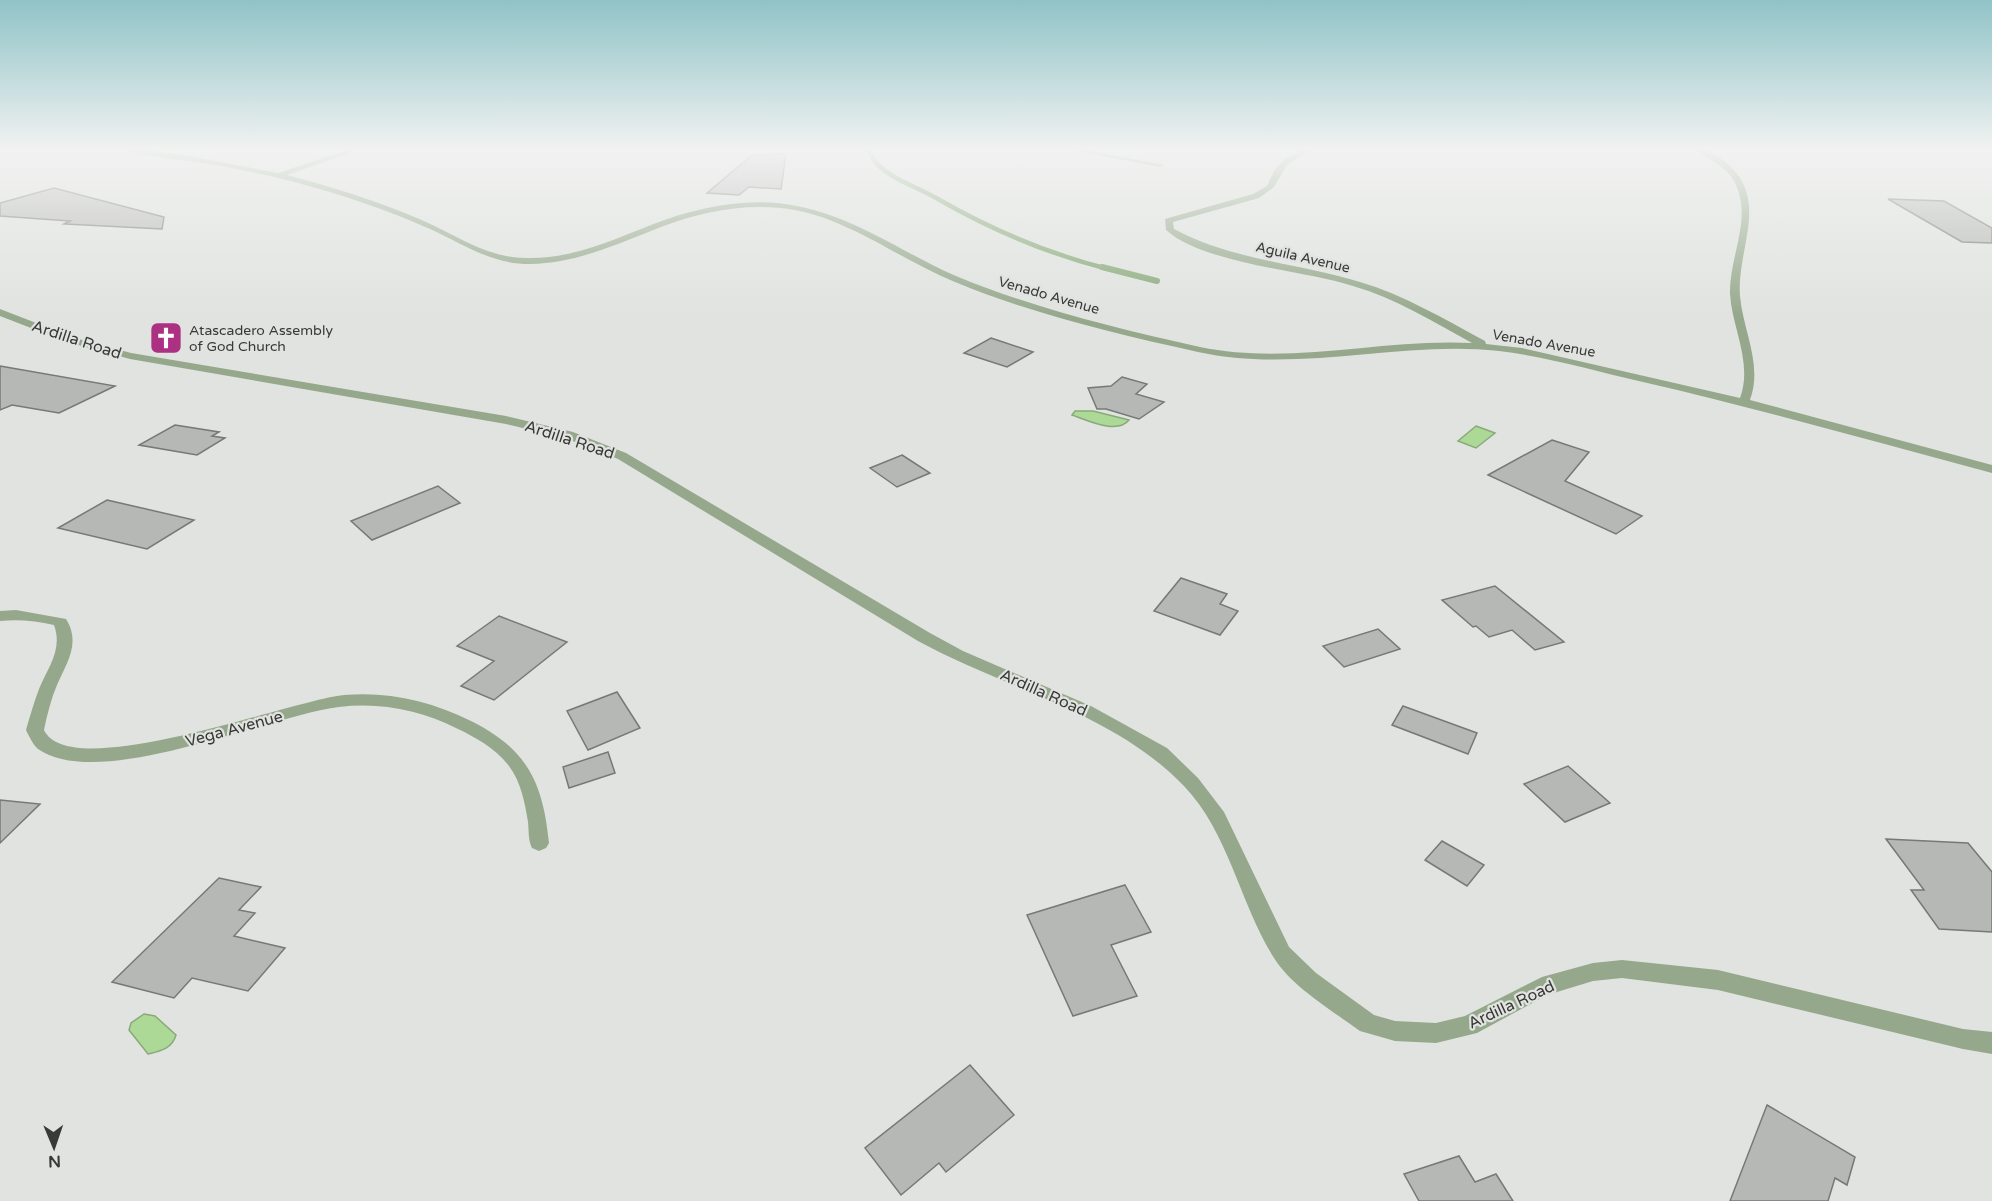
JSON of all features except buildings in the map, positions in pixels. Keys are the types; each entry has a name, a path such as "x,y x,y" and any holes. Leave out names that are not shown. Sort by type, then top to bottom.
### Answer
{"street":[{"name":"Venado Avenue","path":"378,205 440,231 485,254 509,260 541,260 571,256 615,244 660,224 698,212 739,205"},
{"name":"Venado Avenue","path":"774,205 799,209 853,227 920,262 997,294 1155,339 1223,355 1294,358 1428,345 1486,346 1555,357 1744,402 1992,469"},
{"name":"Aguila Avenue","path":"1228,205 1168,221 1170,230 1189,242 1218,251 1355,283 1385,293 1486,346"},
{"path":"1744,402 1749,374 1735,294 1745,205"},
{"name":"Ardilla Road","path":"0,312 71,340 130,356 506,420 569,435 622,456 924,637 957,655 1085,710 1161,753 1192,783 1217,817 1282,953 1308,980 1368,1024 1395,1031 1437,1033 1469,1026 1542,987 1593,972 1622,969 1718,980 1963,1039 1992,1043"},
{"name":"Vega Avenue","path":"0,616 16,614 39,616 61,622 66,635 62,660 41,703 34,730 44,744 64,752 104,755 152,749 206,737 323,704 370,700 406,703 471,727 489,737 512,756 528,781 538,810 539,843"}],"shaded area":[{"path":"1075,411 1093,411 1129,420 1117,426 1102,425 1072,415"},
{"path":"1476,426 1495,433 1476,448 1458,441"},
{"path":"144,1014 155,1016 176,1035 169,1046 148,1054 129,1030 131,1023"}],"waterway":[{"path":"949,205 1020,240 1108,269"},
{"path":"1102,267 1157,281"}],"place":[{"name":"Atascadero Assembly of God Church","path":"166,338"}]}
